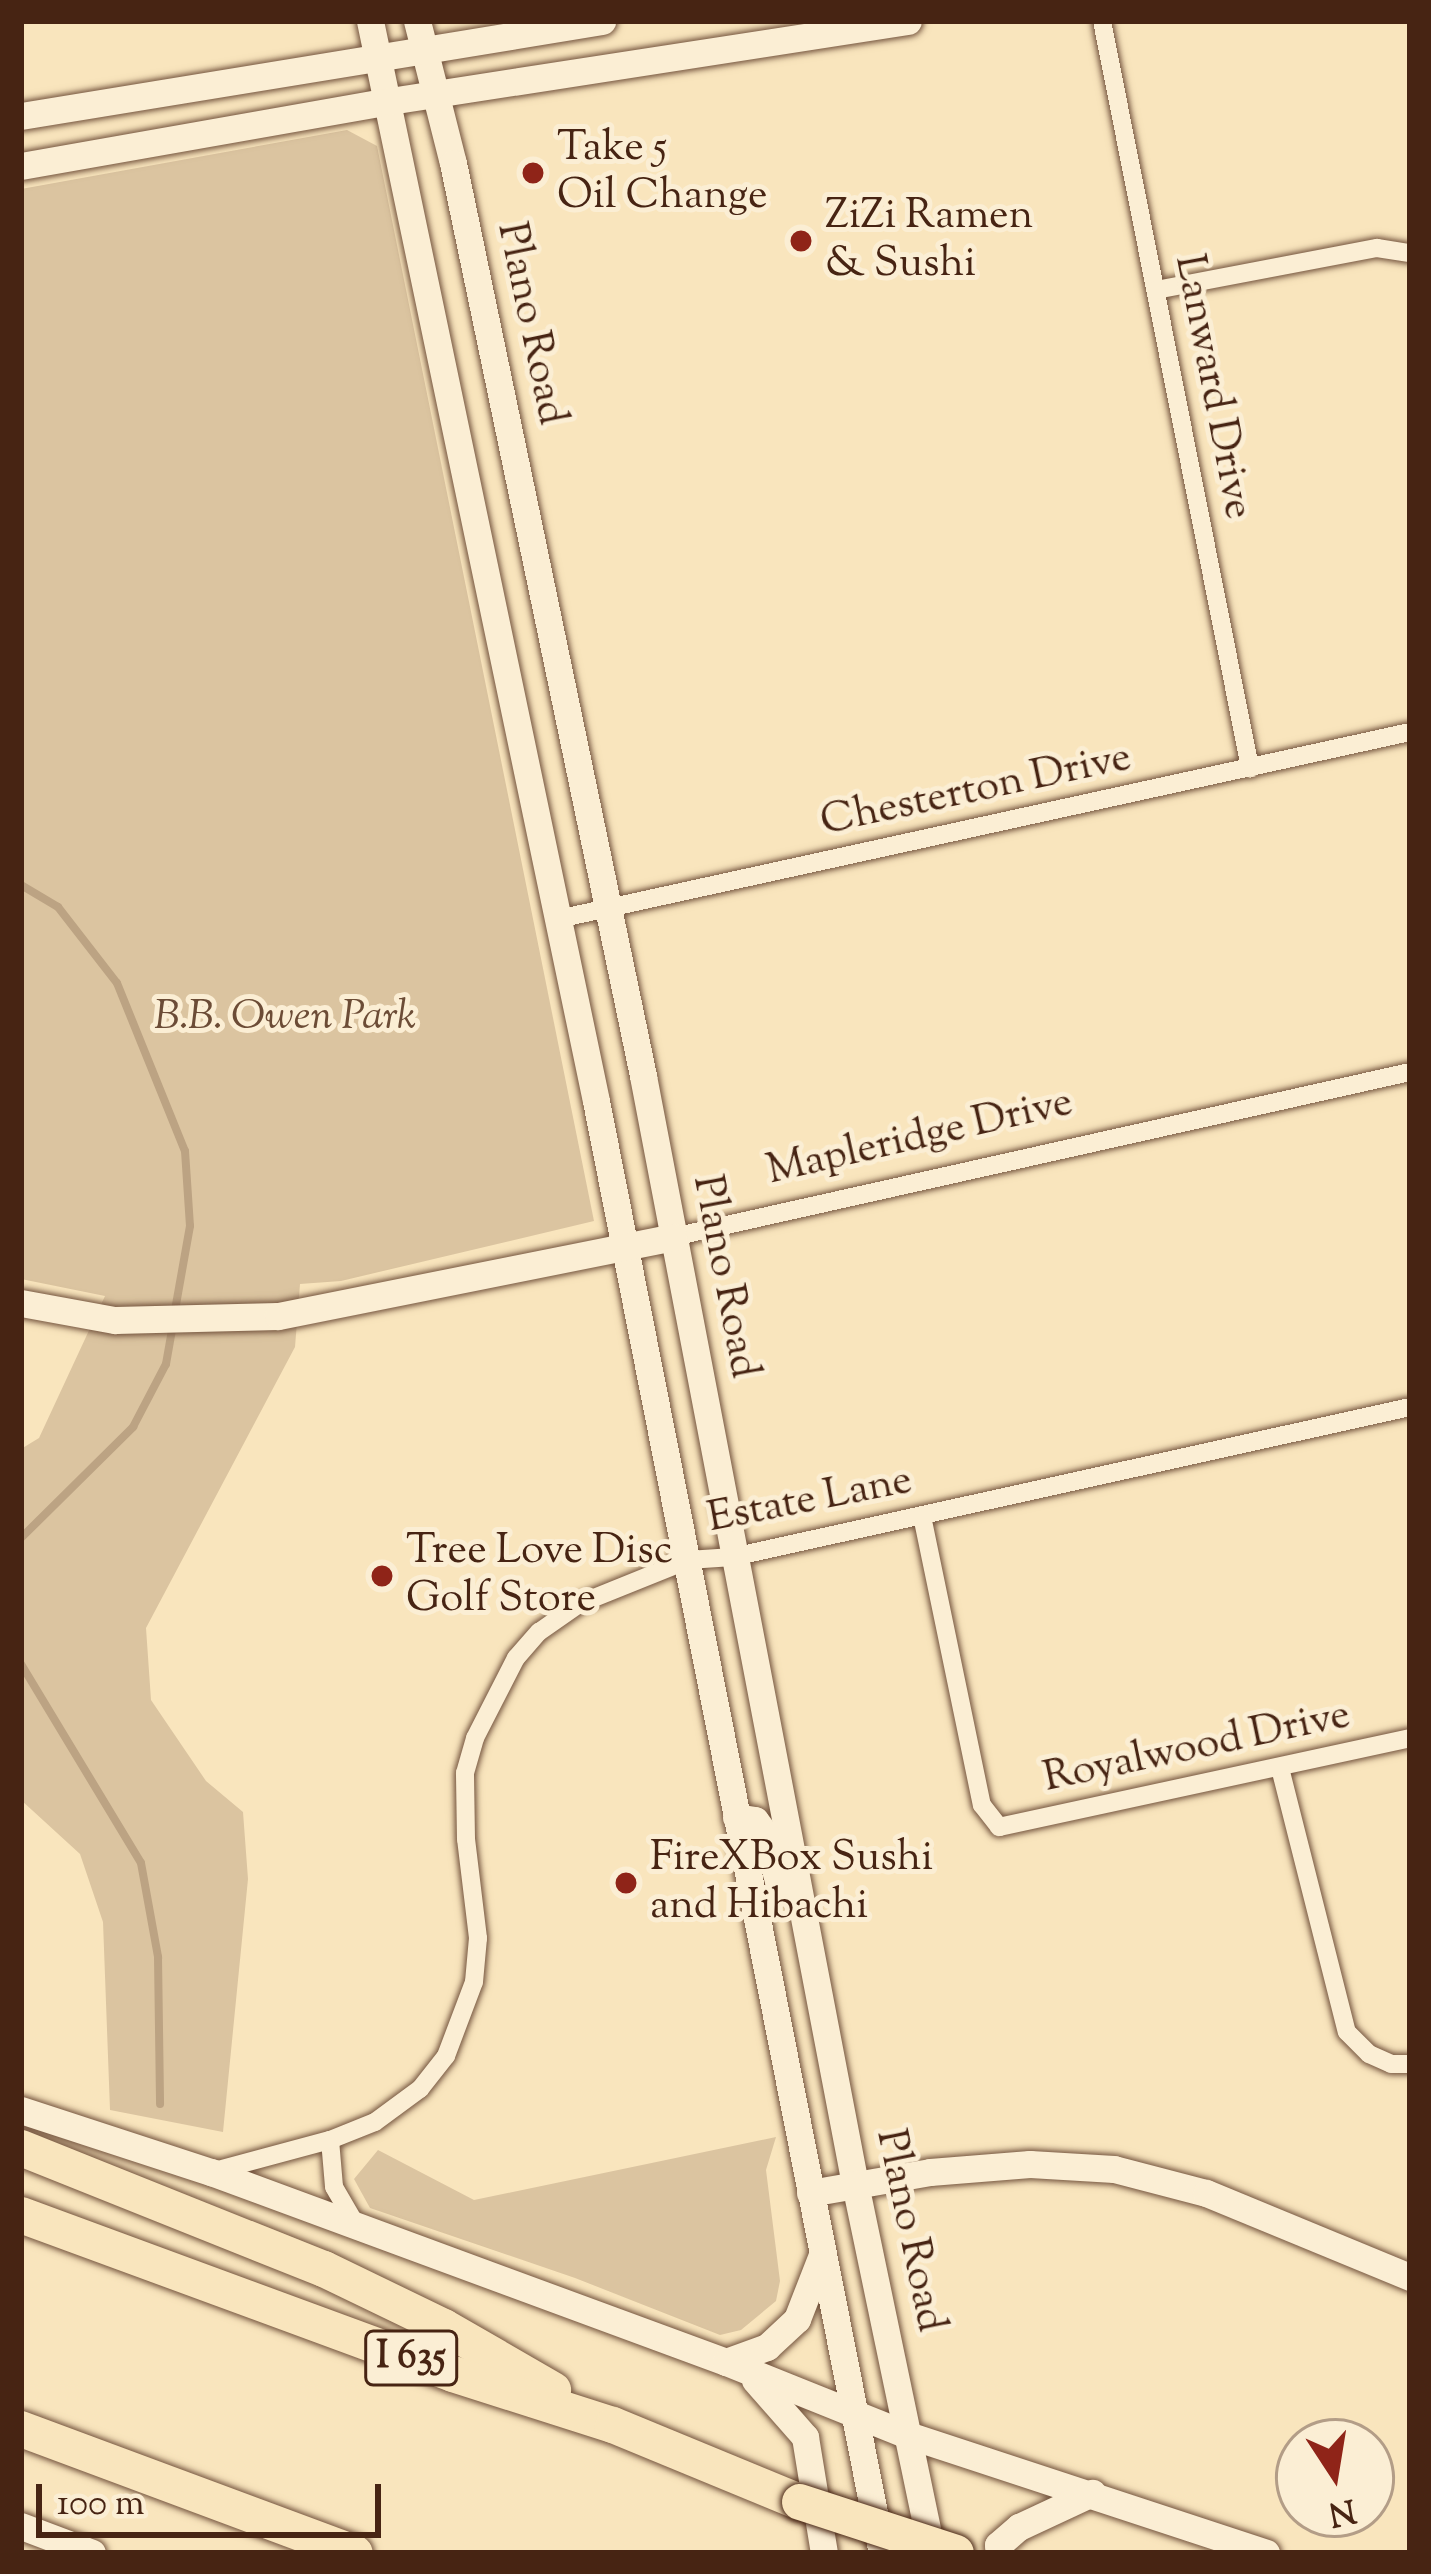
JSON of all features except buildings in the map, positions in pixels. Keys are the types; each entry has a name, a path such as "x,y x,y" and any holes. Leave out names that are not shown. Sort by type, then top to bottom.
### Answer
{"highway":[{"path":"21,2148 324,2269 444,2327 613,2425"},
{"name":"I 635","path":"21,2215 453,2374 613,2425 800,2502 956,2553"},
{"path":"21,2429 355,2553"}],"main road":[{"path":"370,21 471,488 625,1246 882,2553"},
{"name":"Plano Road","path":"417,21 519,477 607,909 855,2184 932,2553"},
{"path":"21,116 602,21"},
{"path":"21,166 437,94 740,33 908,21"},
{"path":"471,488 519,477"},
{"name":"Mapleridge Drive","path":"21,1303 115,1320 239,1320 317,1309 673,1237"},
{"path":"736,1816 755,1820 766,1834 778,1881 798,1892"},
{"path":"21,2110 211,2172 735,2365 908,2435 1266,2553"},
{"path":"810,2193 1030,2164 1114,2169 1206,2193 1410,2277"},
{"path":"735,2365 767,2347 797,2319 822,2255"},
{"path":"735,2365 805,2437 824,2553"},
{"path":"999,2553 998,2545 1018,2527 1092,2493"},
{"path":"21,2527 92,2553"}],"street":[{"name":"Lanward Drive","path":"1102,21 1250,768"},
{"path":"1156,290 1377,248 1410,253"},
{"name":"Chesterton Drive","path":"558,920 1410,732"},
{"name":"Mapleridge Drive","path":"673,1237 1410,1072"},
{"name":"Estate Lane","path":"211,2172 331,2140 375,2122 420,2090 446,2056 474,1982 478,1938 466,1839 465,1773 493,1696 538,1632 579,1604 688,1560 733,1557 1410,1407"},
{"name":"Royalwood Drive","path":"922,1516 982,1805 999,1827 1410,1738"},
{"path":"1280,1768 1346,2032 1369,2054 1391,2064 1410,2064"},
{"path":"331,2140 334,2187 357,2228"}],"green space":[{"name":"B.B. Owen Park","path":"347,130 377,146 594,1221 341,1281 300,1284 295,1347 146,1628 151,1700 206,1781 243,1812 248,1879 223,2132 110,2110 103,1922 80,1854 21,1800 21,1449 39,1438 105,1296 21,1279 21,189"},
{"path":"776,2137 766,2170 780,2281 776,2301 741,2330 720,2335 575,2278 370,2208 354,2179 378,2150 474,2200"}],"waterway":[{"path":"21,885 58,907 117,983 185,1151 190,1226 175,1310"},
{"path":"21,1538 133,1427 166,1364 173,1325"},
{"path":"21,1664 141,1863 158,1957 160,2104"}],"place":[{"name":"Take 5 Oil Change","path":"533,173"},
{"name":"ZiZi Ramen & Sushi","path":"801,241"},
{"name":"Tree Love Disc Golf Store","path":"382,1576"},
{"name":"FireXBox Sushi and Hibachi","path":"626,1883"}]}
